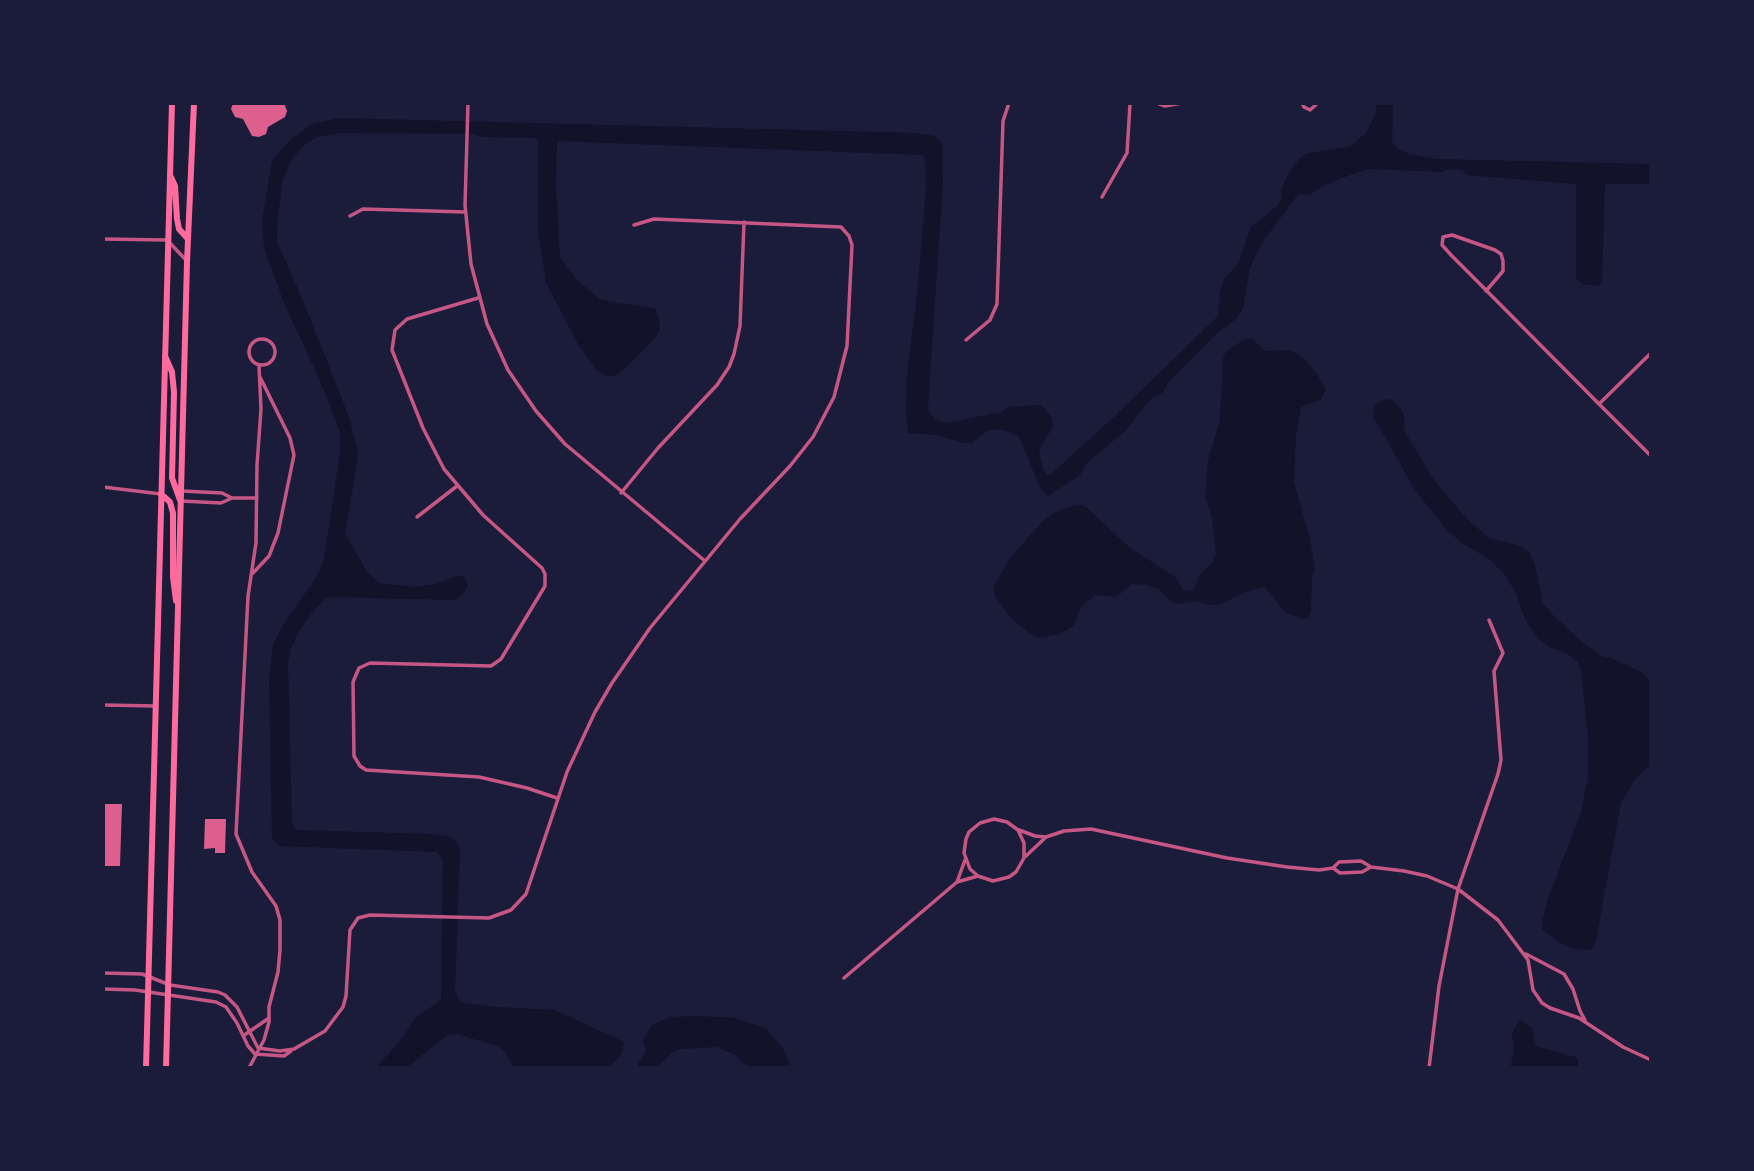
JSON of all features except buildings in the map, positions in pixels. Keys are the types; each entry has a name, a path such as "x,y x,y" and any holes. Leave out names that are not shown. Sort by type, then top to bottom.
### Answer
{"main road":[{"path":"146,1068 172,103"},
{"path":"166,1068 187,262 194,103"},
{"path":"170,175 175,186 179,229 188,239"},
{"path":"164,355 172,372 174,392 172,478 181,501"},
{"path":"161,494 170,502 173,513 173,577 178,617"}],"street":[{"path":"966,340 990,320 997,304 1003,121 1009,103"},
{"path":"1102,197 1127,153 1128,104 1138,103"},
{"path":"1157,103 1165,106 1182,103"},
{"path":"1302,103 1306,109 1311,110 1318,103"},
{"path":"468,105 465,212 471,264 478,298 497,347 536,411 565,444 705,561"},
{"path":"350,216 363,209 465,212"},
{"path":"255,1054 284,1056 326,1031 343,1007 346,996 350,930 354,922 370,915 460,919 495,917 512,910 520,902 531,883 557,798 580,742 612,683 650,628 740,519 813,437 834,397 847,346 852,245 849,236 841,227 654,219 634,225"},
{"path":"621,492 717,385 729,367 740,327 744,222"},
{"path":"1486,291 1503,271 1501,254 1452,235 1443,237 1442,245 1486,291 1651,456"},
{"path":"103,239 167,240 187,262"},
{"path":"478,298 407,319 396,330 391,344 429,442 457,486 490,522 542,568 545,586 496,663 485,666 370,663 359,667 353,682 354,756 356,762 366,770 479,777 557,798"},
{"path":"265,339 273,345 275,356 269,364 259,366 250,360 249,349 255,341 265,339"},
{"path":"1599,404 1651,353"},
{"path":"249,1068 264,1040 269,1018 269,1007 278,972 281,920 276,906 252,872 236,834 248,597 256,543 261,410 259,366"},
{"path":"251,575 269,556 278,533 294,456 290,438 260,376"},
{"path":"417,517 457,486"},
{"path":"103,487 161,494"},
{"path":"182,491 222,492 232,498"},
{"path":"181,501 221,503 232,498 257,498"},
{"path":"1429,1068 1439,986 1458,890 1501,760 1494,671 1503,653 1489,620"},
{"path":"103,705 156,706"},
{"path":"957,882 965,860 966,839 980,822 1000,820 1035,836 1046,837 1064,831 1091,829 1227,858 1287,867 1319,870 1333,868 1339,862 1361,862 1371,867 1404,870 1427,876 1458,890 1498,920 1528,960 1533,990 1542,1003 1586,1021 1623,1047 1651,1060"},
{"path":"1018,830 1024,843 1024,858"},
{"path":"965,860 978,876 985,880 1002,880 1016,872 1024,858 1046,837"},
{"path":"1333,868 1340,873 1362,872 1371,867"},
{"path":"844,978 957,882 978,876"},
{"path":"1519,948 1536,962 1556,968 1564,975 1586,1021"},
{"path":"103,973 142,975 170,985 206,989 225,995 237,1007 258,1048"},
{"path":"103,989 135,990 216,1002 226,1007 255,1054"},
{"path":"243,1036 269,1018"},
{"path":"258,1048 280,1051 294,1049"}],"shaded area":[{"path":"1377,103 1393,103 1392,142 1398,149 1409,154 1436,159 1651,164 1651,184 1605,184 1602,280 1599,286 1582,284 1576,279 1576,184 1466,175 1462,170 1449,169 1443,172 1370,169 1355,173 1325,185 1309,195 1300,194 1296,197 1261,244 1250,268 1243,309 1235,320 1218,332 1169,382 1162,393 1142,409 1126,430 1086,464 1080,475 1048,496 1040,487 1019,437 1004,430 988,430 972,443 937,435 908,433 907,375 926,186 923,155 557,141 556,185 560,257 578,281 601,300 656,309 659,319 660,331 652,341 623,370 614,376 607,376 597,370 579,346 546,282 538,231 538,142 534,138 484,137 472,134 338,133 317,137 303,146 290,162 282,183 277,242 302,298 355,439 358,452 345,534 366,570 379,583 415,587 435,584 461,575 468,586 455,600 331,597 314,610 299,631 288,663 292,824 297,830 430,834 455,840 460,849 455,989 458,999 464,1003 496,1007 555,1010 624,1042 621,1055 608,1068 514,1068 503,1050 497,1046 457,1034 446,1036 406,1068 376,1068 403,1037 415,1018 441,1000 443,859 437,852 280,846 272,839 269,678 273,645 281,628 318,575 324,559 340,454 340,431 285,305 264,248 262,220 272,161 289,141 312,124 339,118 917,133 934,136 942,142 943,180 928,409 934,419 946,423 1002,412 1008,407 1041,405 1051,416 1053,426 1039,451 1043,469 1046,475 1050,475 1218,316 1224,279 1238,264 1251,227 1277,206 1289,172 1300,158 1308,153 1350,147 1366,133 1375,115"},
{"path":"1247,338 1253,339 1265,351 1290,350 1303,358 1315,371 1326,390 1320,400 1301,408 1296,435 1294,482 1310,539 1315,569 1312,577 1311,612 1308,618 1301,619 1285,612 1265,587 1248,591 1220,604 1210,605 1194,601 1178,604 1171,602 1159,589 1132,584 1116,597 1095,595 1082,605 1074,625 1060,634 1038,638 1028,632 1009,616 998,601 994,585 1012,556 1042,522 1057,511 1073,506 1086,507 1129,547 1175,577 1183,590 1191,591 1195,588 1198,577 1212,563 1216,554 1212,517 1205,498 1208,461 1220,420 1223,359 1226,351"},
{"path":"1387,399 1394,401 1404,414 1405,432 1437,484 1470,522 1489,538 1520,546 1530,553 1543,603 1553,615 1601,656 1639,671 1651,681 1651,765 1636,778 1621,802 1596,941 1591,950 1573,949 1542,929 1548,899 1581,812 1588,776 1588,738 1581,670 1568,654 1549,647 1538,638 1525,619 1506,576 1489,559 1449,532 1415,490 1374,418 1376,404"},
{"path":"671,1017 735,1018 765,1028 782,1047 792,1068 749,1068 734,1054 716,1047 681,1049 673,1052 656,1068 638,1068 638,1063 646,1052 643,1039 653,1024"},
{"path":"1522,1020 1532,1028 1536,1046 1575,1057 1578,1059 1578,1068 1510,1068 1514,1052 1512,1034"}]}
